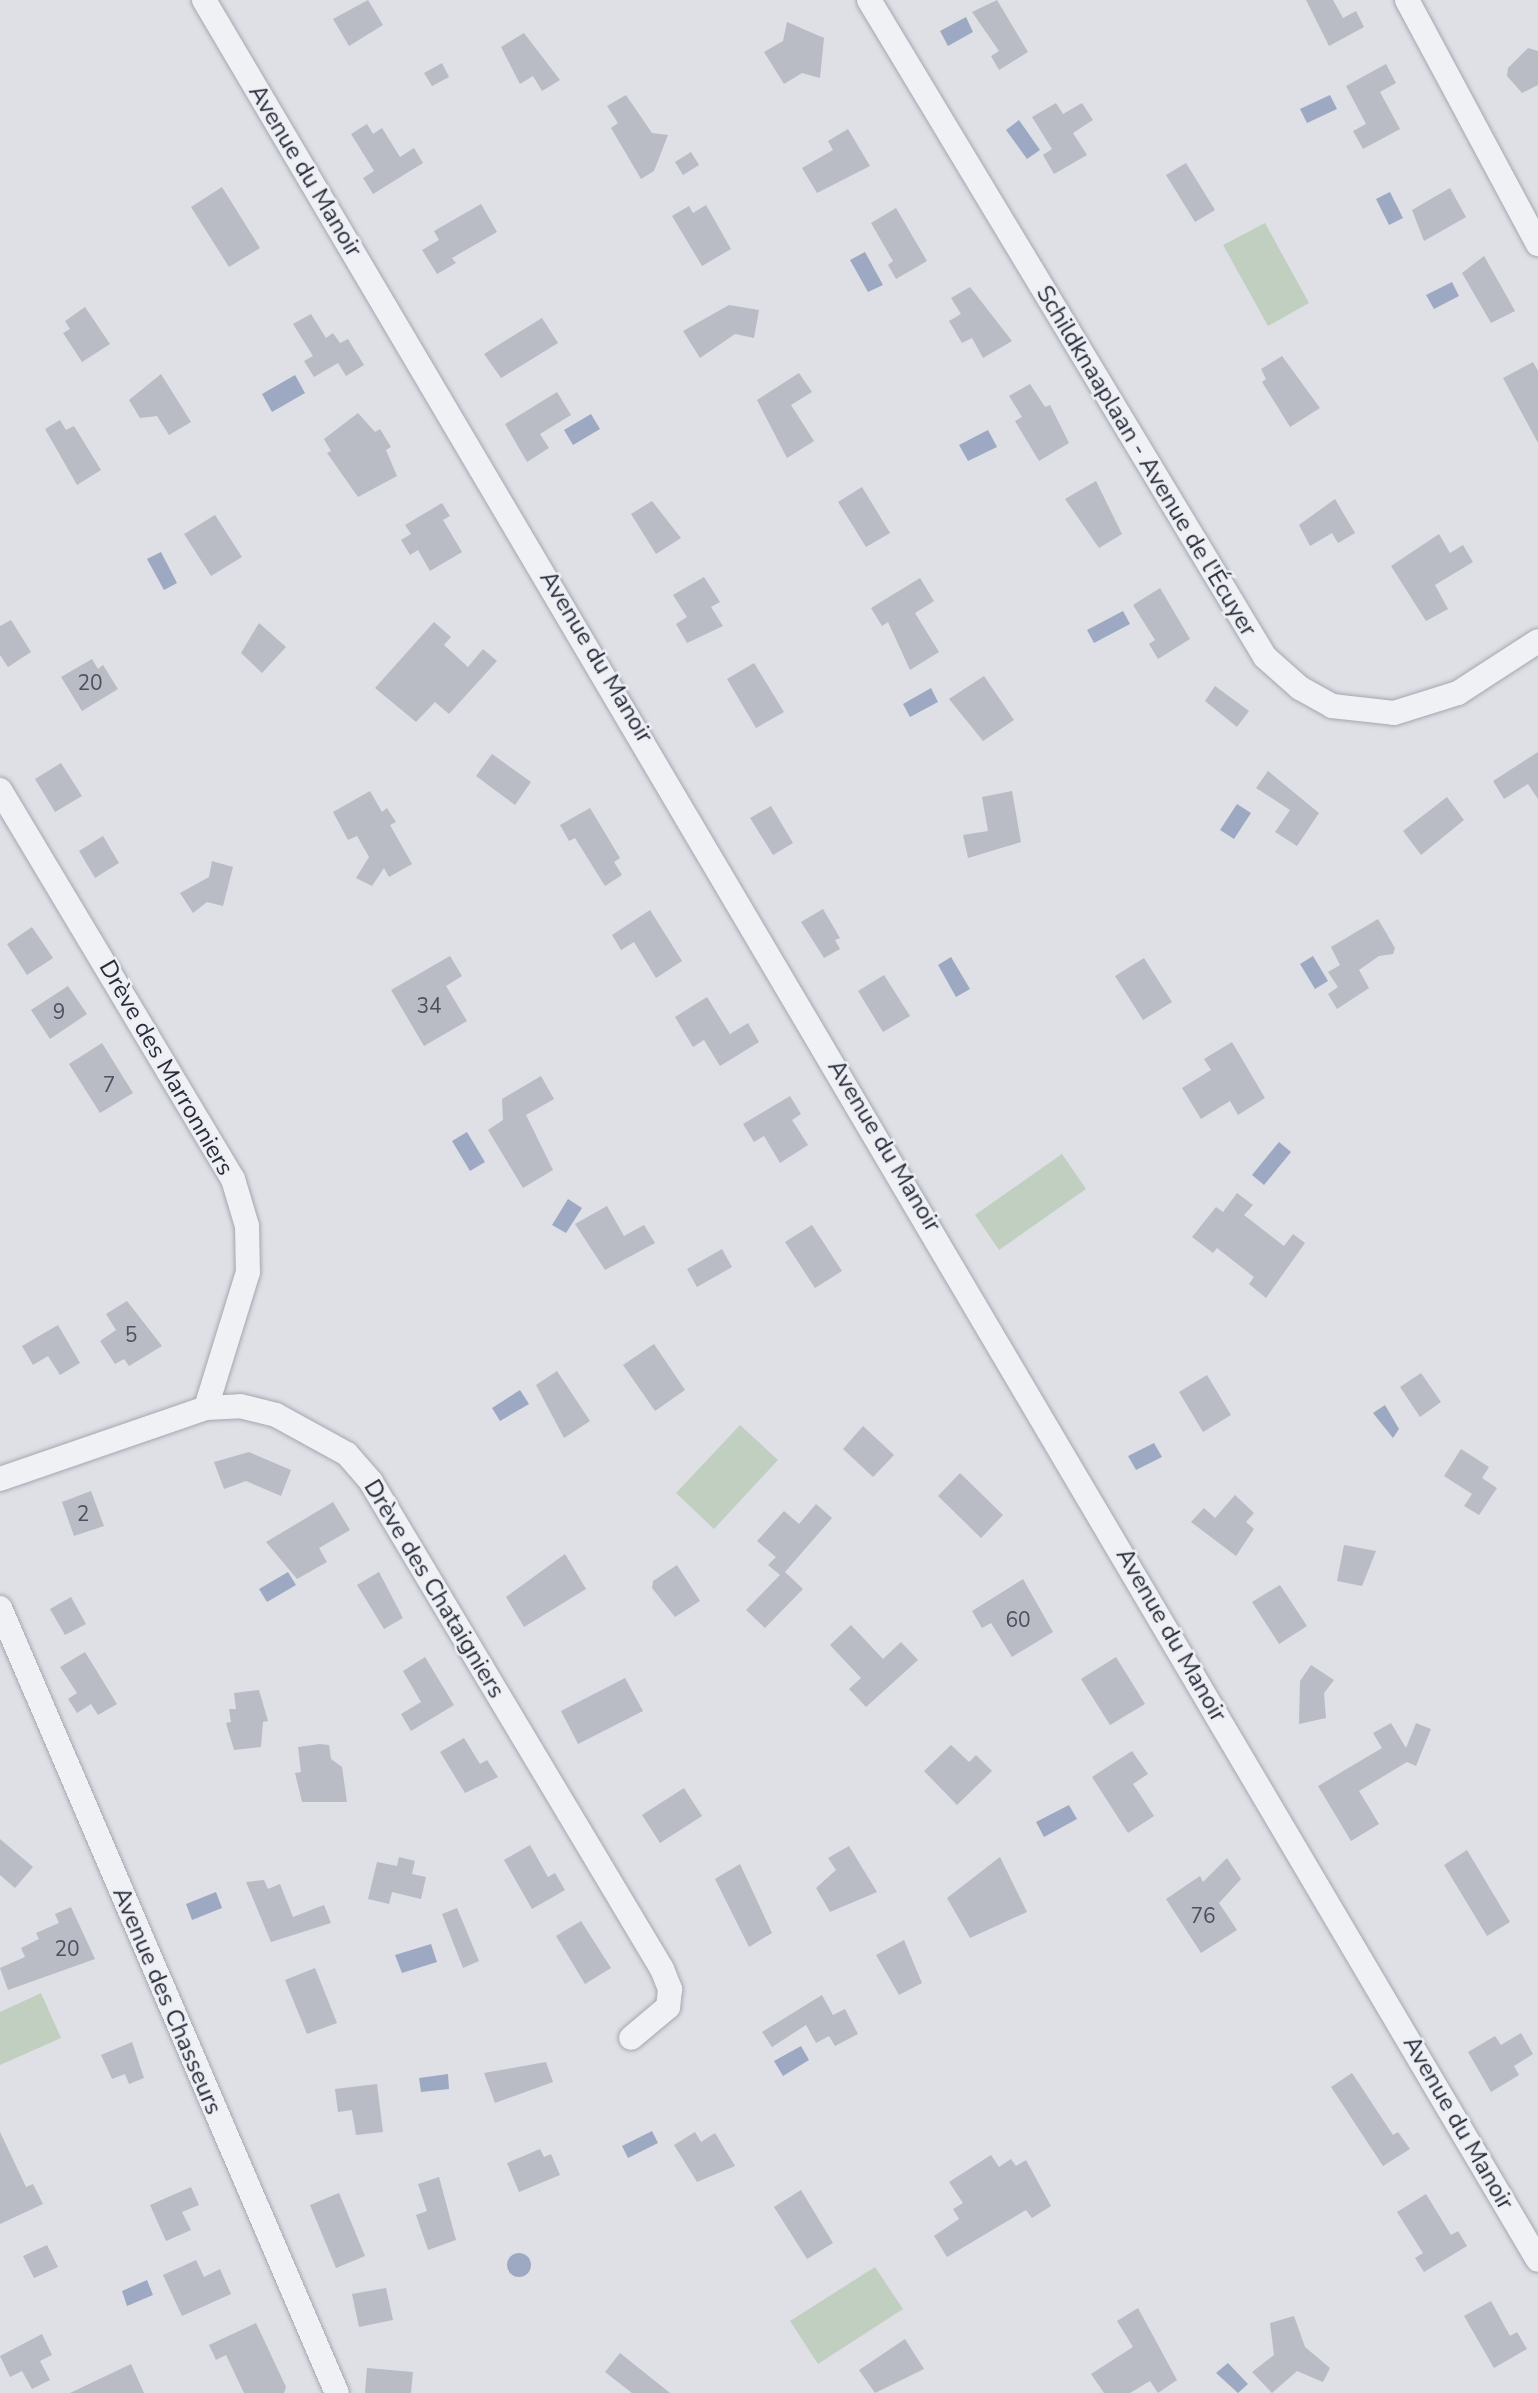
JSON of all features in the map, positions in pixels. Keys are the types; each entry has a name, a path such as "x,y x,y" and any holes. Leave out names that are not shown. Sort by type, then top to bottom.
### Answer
{"street":[{"name":"Avenue du Manoir","path":"204,0 1538,2260"},
{"name":"Schildknaaplaan - Avenue de l'Écuyer","path":"869,0 1265,657 1300,688 1332,706 1394,713 1458,693 1538,640"},
{"path":"1407,0 1538,244"},
{"name":"Drève des Marronniers","path":"0,790 233,1179 247,1226 248,1272 206,1408"},
{"name":"Drève des Chataigniers","path":"0,1479 206,1408 240,1406 317,1432 347,1454 371,1482 662,1969 670,1989 668,2007 631,2038"},
{"name":"Avenue des Chasseurs","path":"0,1608 337,2393"}],"green space":[{"path":"1265,223 1309,303 1268,326 1223,245"},
{"path":"1062,1154 1086,1189 999,1250 975,1215"},
{"path":"740,1425 778,1460 714,1529 676,1493"},
{"path":"41,1993 61,2038 0,2065 0,2012"},
{"path":"875,2267 903,2309 818,2364 790,2321"}],"water":[{"path":"966,17 973,32 948,46 940,31"},
{"path":"1330,95 1337,109 1307,123 1300,109"},
{"path":"1019,120 1040,150 1027,159 1006,130"},
{"path":"1390,192 1403,218 1389,225 1376,199"},
{"path":"865,252 883,285 868,292 850,260"},
{"path":"1452,282 1459,296 1434,309 1426,295"},
{"path":"295,375 305,393 272,412 262,394"},
{"path":"591,414 600,429 573,445 564,430"},
{"path":"988,430 997,447 968,461 959,445"},
{"path":"161,552 177,583 164,590 147,559"},
{"path":"1123,611 1130,624 1094,643 1087,630"},
{"path":"931,688 938,702 910,717 903,704"},
{"path":"1237,804 1251,813 1234,839 1220,830"},
{"path":"1313,956 1328,981 1315,989 1300,964"},
{"path":"951,957 970,989 956,997 938,965"},
{"path":"467,1132 485,1162 470,1171 452,1141"},
{"path":"1279,1142 1291,1152 1264,1185 1252,1175"},
{"path":"568,1199 582,1208 566,1233 552,1225"},
{"path":"520,1390 529,1404 500,1421 492,1408"},
{"path":"1385,1405 1399,1429 1393,1438 1373,1413"},
{"path":"1154,1443 1162,1457 1136,1470 1128,1456"},
{"path":"288,1572 296,1585 267,1602 259,1589"},
{"path":"1069,1805 1077,1819 1044,1837 1036,1822"},
{"path":"216,1892 222,1908 192,1920 186,1904"},
{"path":"431,1944 437,1962 402,1973 395,1955"},
{"path":"801,2046 809,2060 783,2076 774,2061"},
{"path":"448,2074 449,2089 421,2092 419,2078"},
{"path":"652,2131 658,2143 628,2158 622,2146"},
{"path":"519,2253 528,2256 531,2265 528,2274 519,2277 510,2274 507,2265 510,2256"},
{"path":"147,2280 153,2295 127,2306 122,2291"},
{"path":"1228,2363 1248,2384 1238,2393 1216,2373"}],"building":[{"path":"368,0 383,25 349,46 333,19"},
{"path":"997,0 1028,52 999,70 991,56 999,51 972,12"},
{"path":"1306,0 1333,0 1343,18 1356,11 1364,27 1329,46"},
{"path":"787,22 824,38 820,78 802,73 784,84 764,52 783,41"},
{"path":"524,33 560,80 542,91 533,76 520,84 501,47"},
{"path":"1528,48 1538,51 1538,85 1522,93 1507,76 1508,68"},
{"path":"442,63 449,77 432,86 424,73"},
{"path":"1386,64 1396,83 1380,92 1400,129 1363,149 1353,131 1366,124 1346,86"},
{"path":"626,95 652,133 668,135 654,171 641,179 611,128 618,123 607,106"},
{"path":"1056,103 1063,114 1082,103 1093,120 1073,133 1087,155 1054,174 1043,155 1052,149 1032,117"},
{"path":"367,124 373,134 382,128 400,157 414,148 423,163 373,194 363,178 374,171 351,134"},
{"path":"848,129 870,166 817,193 802,168 833,150 828,141"},
{"path":"691,152 699,165 683,175 675,162"},
{"path":"1186,163 1215,210 1195,222 1166,175"},
{"path":"222,187 260,248 229,267 191,207"},
{"path":"1450,188 1466,217 1424,241 1412,210"},
{"path":"481,204 497,232 452,258 456,263 437,274 422,250 439,240 434,231"},
{"path":"706,205 731,249 702,266 672,216 689,206 693,213"},
{"path":"896,208 927,261 896,279 888,265 893,261 871,223"},
{"path":"1484,256 1515,311 1491,323 1462,273"},
{"path":"970,287 1012,341 983,358 972,338 962,343 949,321 961,314 951,298"},
{"path":"729,305 759,310 754,338 735,334 700,358 683,331"},
{"path":"85,307 110,344 82,362 63,333 70,329 65,321"},
{"path":"311,314 326,338 333,333 340,343 348,339 364,365 346,376 338,363 314,377 304,361 313,356 293,324"},
{"path":"542,318 558,343 501,378 484,354"},
{"path":"1282,356 1320,408 1290,427 1262,382 1266,379 1261,369"},
{"path":"1533,362 1538,371 1538,443 1503,378"},
{"path":"799,373 812,392 791,405 814,441 787,458 757,400"},
{"path":"161,374 191,422 169,435 157,416 140,418 129,400"},
{"path":"1030,384 1045,407 1050,405 1069,443 1039,461 1015,421 1022,417 1009,396"},
{"path":"557,392 571,415 540,434 549,448 527,462 505,424"},
{"path":"358,413 375,432 380,429 391,447 386,450 397,476 358,497 327,453 331,451 324,439"},
{"path":"60,420 66,430 74,426 101,470 77,485 45,429"},
{"path":"1096,481 1122,534 1099,548 1065,499"},
{"path":"862,487 890,533 866,547 838,502"},
{"path":"1335,499 1355,533 1338,543 1332,533 1310,546 1299,525"},
{"path":"652,501 681,538 656,554 631,514"},
{"path":"442,503 450,516 443,520 462,552 430,571 418,550 410,555 401,540 411,534 405,525"},
{"path":"215,515 242,557 211,576 184,534"},
{"path":"1439,534 1450,553 1463,545 1473,562 1435,585 1448,609 1426,621 1391,566"},
{"path":"704,577 720,602 711,607 723,626 687,643 676,624 687,617 673,595"},
{"path":"920,578 934,601 915,613 939,652 910,670 888,622 882,626 871,608"},
{"path":"1160,588 1190,639 1158,659 1149,644 1155,640 1133,605"},
{"path":"11,620 31,652 8,667 0,655 0,626"},
{"path":"434,622 451,637 444,645 468,667 483,649 497,661 449,714 435,702 416,722 375,688"},
{"path":"259,623 286,647 262,673 241,653"},
{"path":"92,659 98,669 103,665 118,689 82,711 61,677"},
{"path":"754,663 784,712 756,728 727,679"},
{"path":"984,676 1014,720 983,741 949,699"},
{"path":"1215,686 1249,711 1237,727 1205,701"},
{"path":"1538,752 1538,799 1528,784 1504,799 1493,781"},
{"path":"492,754 531,782 515,805 476,776"},
{"path":"61,763 82,796 55,812 35,779"},
{"path":"1268,771 1319,813 1297,846 1275,832 1290,810 1256,788"},
{"path":"370,791 382,812 387,808 396,822 390,825 412,864 389,877 384,868 372,886 356,878 369,857 357,836 348,840 333,812"},
{"path":"1012,791 1021,842 968,858 963,835 988,831 982,797"},
{"path":"1447,797 1464,820 1421,855 1403,831"},
{"path":"771,806 793,843 773,855 750,818"},
{"path":"590,808 620,858 614,862 622,875 605,886 575,838 569,841 560,825"},
{"path":"103,836 119,863 95,878 79,851"},
{"path":"212,861 233,867 223,906 207,902 193,913 180,893 209,877"},
{"path":"823,909 840,938 835,940 840,949 824,958 801,922"},
{"path":"650,910 682,961 656,978 634,942 621,950 612,935"},
{"path":"1378,919 1395,948 1393,954 1379,956 1359,970 1369,988 1337,1009 1328,994 1338,987 1328,972 1340,965 1331,947"},
{"path":"32,927 53,958 27,975 7,944"},
{"path":"450,956 462,976 446,986 467,1021 424,1046 391,990"},
{"path":"1144,958 1172,1002 1143,1020 1115,976"},
{"path":"884,975 910,1016 883,1032 858,991"},
{"path":"68,986 87,1014 50,1039 31,1010"},
{"path":"707,997 730,1034 748,1023 759,1042 720,1066 704,1040 693,1047 675,1017"},
{"path":"1232,1042 1265,1098 1238,1115 1230,1101 1201,1119 1182,1088 1211,1070 1204,1059"},
{"path":"102,1043 133,1093 100,1113 69,1064"},
{"path":"541,1076 554,1099 526,1115 553,1170 523,1188 488,1130 503,1120 502,1099"},
{"path":"790,1096 801,1114 792,1120 808,1145 780,1163 764,1136 754,1142 743,1124"},
{"path":"1237,1193 1253,1205 1244,1215 1284,1246 1293,1234 1305,1243 1266,1298 1249,1284 1254,1277 1217,1248 1213,1253 1192,1237 1216,1207 1223,1212"},
{"path":"607,1206 624,1236 644,1225 655,1243 605,1270 575,1224"},
{"path":"812,1225 842,1271 815,1288 785,1242"},
{"path":"722,1249 732,1267 697,1287 687,1269"},
{"path":"127,1301 162,1346 129,1366 124,1359 115,1364 100,1341 116,1330 106,1314"},
{"path":"58,1325 80,1363 60,1375 48,1356 33,1365 22,1346"},
{"path":"654,1344 685,1390 655,1411 623,1365"},
{"path":"557,1371 590,1421 564,1438 536,1385"},
{"path":"1421,1373 1441,1402 1420,1417 1400,1387"},
{"path":"1207,1375 1231,1415 1203,1432 1179,1392"},
{"path":"863,1426 894,1455 873,1477 843,1449"},
{"path":"1461,1449 1489,1467 1482,1478 1497,1488 1479,1515 1464,1506 1472,1494 1444,1476"},
{"path":"249,1452 291,1470 281,1496 246,1481 224,1489 214,1462"},
{"path":"960,1473 1003,1515 981,1538 938,1496"},
{"path":"91,1491 104,1526 74,1536 62,1502"},
{"path":"1235,1495 1254,1513 1246,1522 1254,1529 1236,1556 1191,1522 1204,1508 1215,1518"},
{"path":"333,1502 350,1530 319,1548 327,1562 297,1579 266,1542"},
{"path":"816,1504 832,1518 785,1572 803,1589 765,1628 746,1610 780,1575 768,1565 776,1557 757,1541 784,1511 799,1524"},
{"path":"1344,1545 1376,1551 1362,1586 1337,1581"},
{"path":"565,1554 586,1589 524,1627 506,1597"},
{"path":"677,1565 700,1601 675,1617 652,1588 653,1581"},
{"path":"379,1572 403,1618 384,1629 357,1585"},
{"path":"1023,1579 1053,1632 1012,1657 991,1623 982,1628 972,1611"},
{"path":"1280,1585 1307,1626 1279,1644 1252,1602"},
{"path":"71,1597 86,1624 65,1635 50,1609"},
{"path":"851,1625 883,1659 901,1642 918,1660 866,1707 849,1689 861,1678 830,1645"},
{"path":"85,1652 117,1704 98,1715 91,1704 77,1713 68,1699 77,1693 60,1667"},
{"path":"425,1657 454,1705 411,1731 401,1714 421,1702 403,1671"},
{"path":"1116,1657 1145,1704 1110,1725 1081,1679"},
{"path":"1311,1665 1334,1680 1324,1693 1326,1718 1299,1724 1300,1681"},
{"path":"625,1678 643,1711 578,1744 561,1711"},
{"path":"259,1690 268,1721 263,1722 261,1747 234,1750 226,1723 231,1722 229,1709 236,1709 234,1693"},
{"path":"1391,1723 1406,1748 1416,1723 1431,1729 1416,1766 1407,1762 1359,1791 1379,1824 1351,1841 1318,1786 1382,1748 1373,1733"},
{"path":"464,1738 480,1764 487,1760 498,1777 465,1793 440,1752"},
{"path":"329,1745 331,1759 342,1767 347,1802 302,1802 295,1773 301,1772 298,1747"},
{"path":"951,1745 969,1762 976,1755 992,1771 957,1805 924,1771"},
{"path":"1132,1751 1148,1774 1133,1784 1154,1816 1128,1833 1092,1777"},
{"path":"684,1788 702,1816 660,1843 642,1815"},
{"path":"0,1839 33,1867 15,1888 0,1875"},
{"path":"530,1845 548,1877 555,1873 565,1890 532,1909 504,1860"},
{"path":"849,1846 877,1892 830,1912 816,1888 836,1870 828,1858"},
{"path":"1467,1850 1510,1922 1487,1936 1444,1865"},
{"path":"399,1857 415,1861 412,1874 426,1877 421,1899 392,1892 389,1904 368,1899 377,1862 397,1866"},
{"path":"1000,1857 1027,1912 970,1938 947,1898"},
{"path":"1227,1858 1241,1879 1219,1903 1237,1930 1201,1953 1166,1899 1200,1876 1203,1882"},
{"path":"740,1864 772,1933 749,1947 715,1879"},
{"path":"264,1880 268,1889 280,1884 293,1917 324,1905 331,1923 271,1942 246,1882"},
{"path":"71,1907 95,1959 8,1990 0,1968 25,1957 21,1948 39,1939 36,1933 59,1923 55,1914"},
{"path":"457,1908 479,1961 463,1968 442,1914"},
{"path":"581,1921 611,1968 585,1984 556,1936"},
{"path":"904,1940 922,1983 899,1995 876,1955"},
{"path":"315,1968 337,2023 307,2034 285,1980"},
{"path":"822,1995 833,2015 845,2009 858,2034 835,2046 829,2036 816,2043 806,2025 772,2047 762,2032"},
{"path":"1521,2033 1533,2054 1514,2066 1519,2075 1491,2092 1468,2052 1495,2036 1501,2045"},
{"path":"132,2042 144,2078 129,2084 125,2074 112,2079 101,2055"},
{"path":"546,2062 553,2082 495,2103 484,2073"},
{"path":"1352,2073 1393,2135 1398,2132 1410,2149 1383,2166 1331,2087"},
{"path":"377,2084 383,2132 356,2135 352,2110 338,2112 335,2089"},
{"path":"0,2132 26,2187 33,2184 43,2204 0,2224"},
{"path":"695,2132 701,2142 715,2133 735,2166 697,2182 674,2145"},
{"path":"540,2149 544,2157 551,2154 560,2175 519,2192 507,2163"},
{"path":"991,2155 999,2167 1011,2159 1016,2166 1026,2160 1051,2206 1032,2218 1026,2210 947,2257 934,2236 959,2219 953,2209 963,2203 949,2182"},
{"path":"439,2177 456,2240 428,2250 416,2215 427,2211 418,2184"},
{"path":"191,2187 199,2205 182,2212 191,2230 166,2241 150,2205"},
{"path":"801,2190 833,2243 807,2259 774,2207"},
{"path":"339,2193 365,2256 336,2268 310,2205"},
{"path":"1426,2194 1451,2235 1458,2231 1467,2246 1424,2272 1415,2258 1423,2253 1397,2212"},
{"path":"47,2245 58,2267 34,2278 23,2256"},
{"path":"196,2260 204,2277 220,2269 231,2294 182,2316 163,2275"},
{"path":"386,2288 393,2320 359,2327 352,2294"},
{"path":"1491,2301 1510,2336 1517,2332 1527,2349 1494,2368 1464,2316"},
{"path":"1138,2308 1177,2380 1158,2393 1150,2381 1130,2393 1104,2393 1091,2374 1133,2347 1117,2321"},
{"path":"1294,2316 1305,2347 1330,2368 1323,2382 1297,2371 1272,2393 1252,2372 1274,2355 1270,2323"},
{"path":"256,2323 286,2387 284,2393 244,2393 226,2355 216,2360 209,2345"},
{"path":"42,2334 52,2355 40,2361 50,2380 32,2389 22,2371 10,2377 0,2356"},
{"path":"905,2339 924,2369 875,2393 859,2370"},
{"path":"620,2353 670,2393 632,2393 605,2372"},
{"path":"131,2364 144,2393 70,2393"},
{"path":"367,2368 413,2372 411,2393 365,2393"}]}
